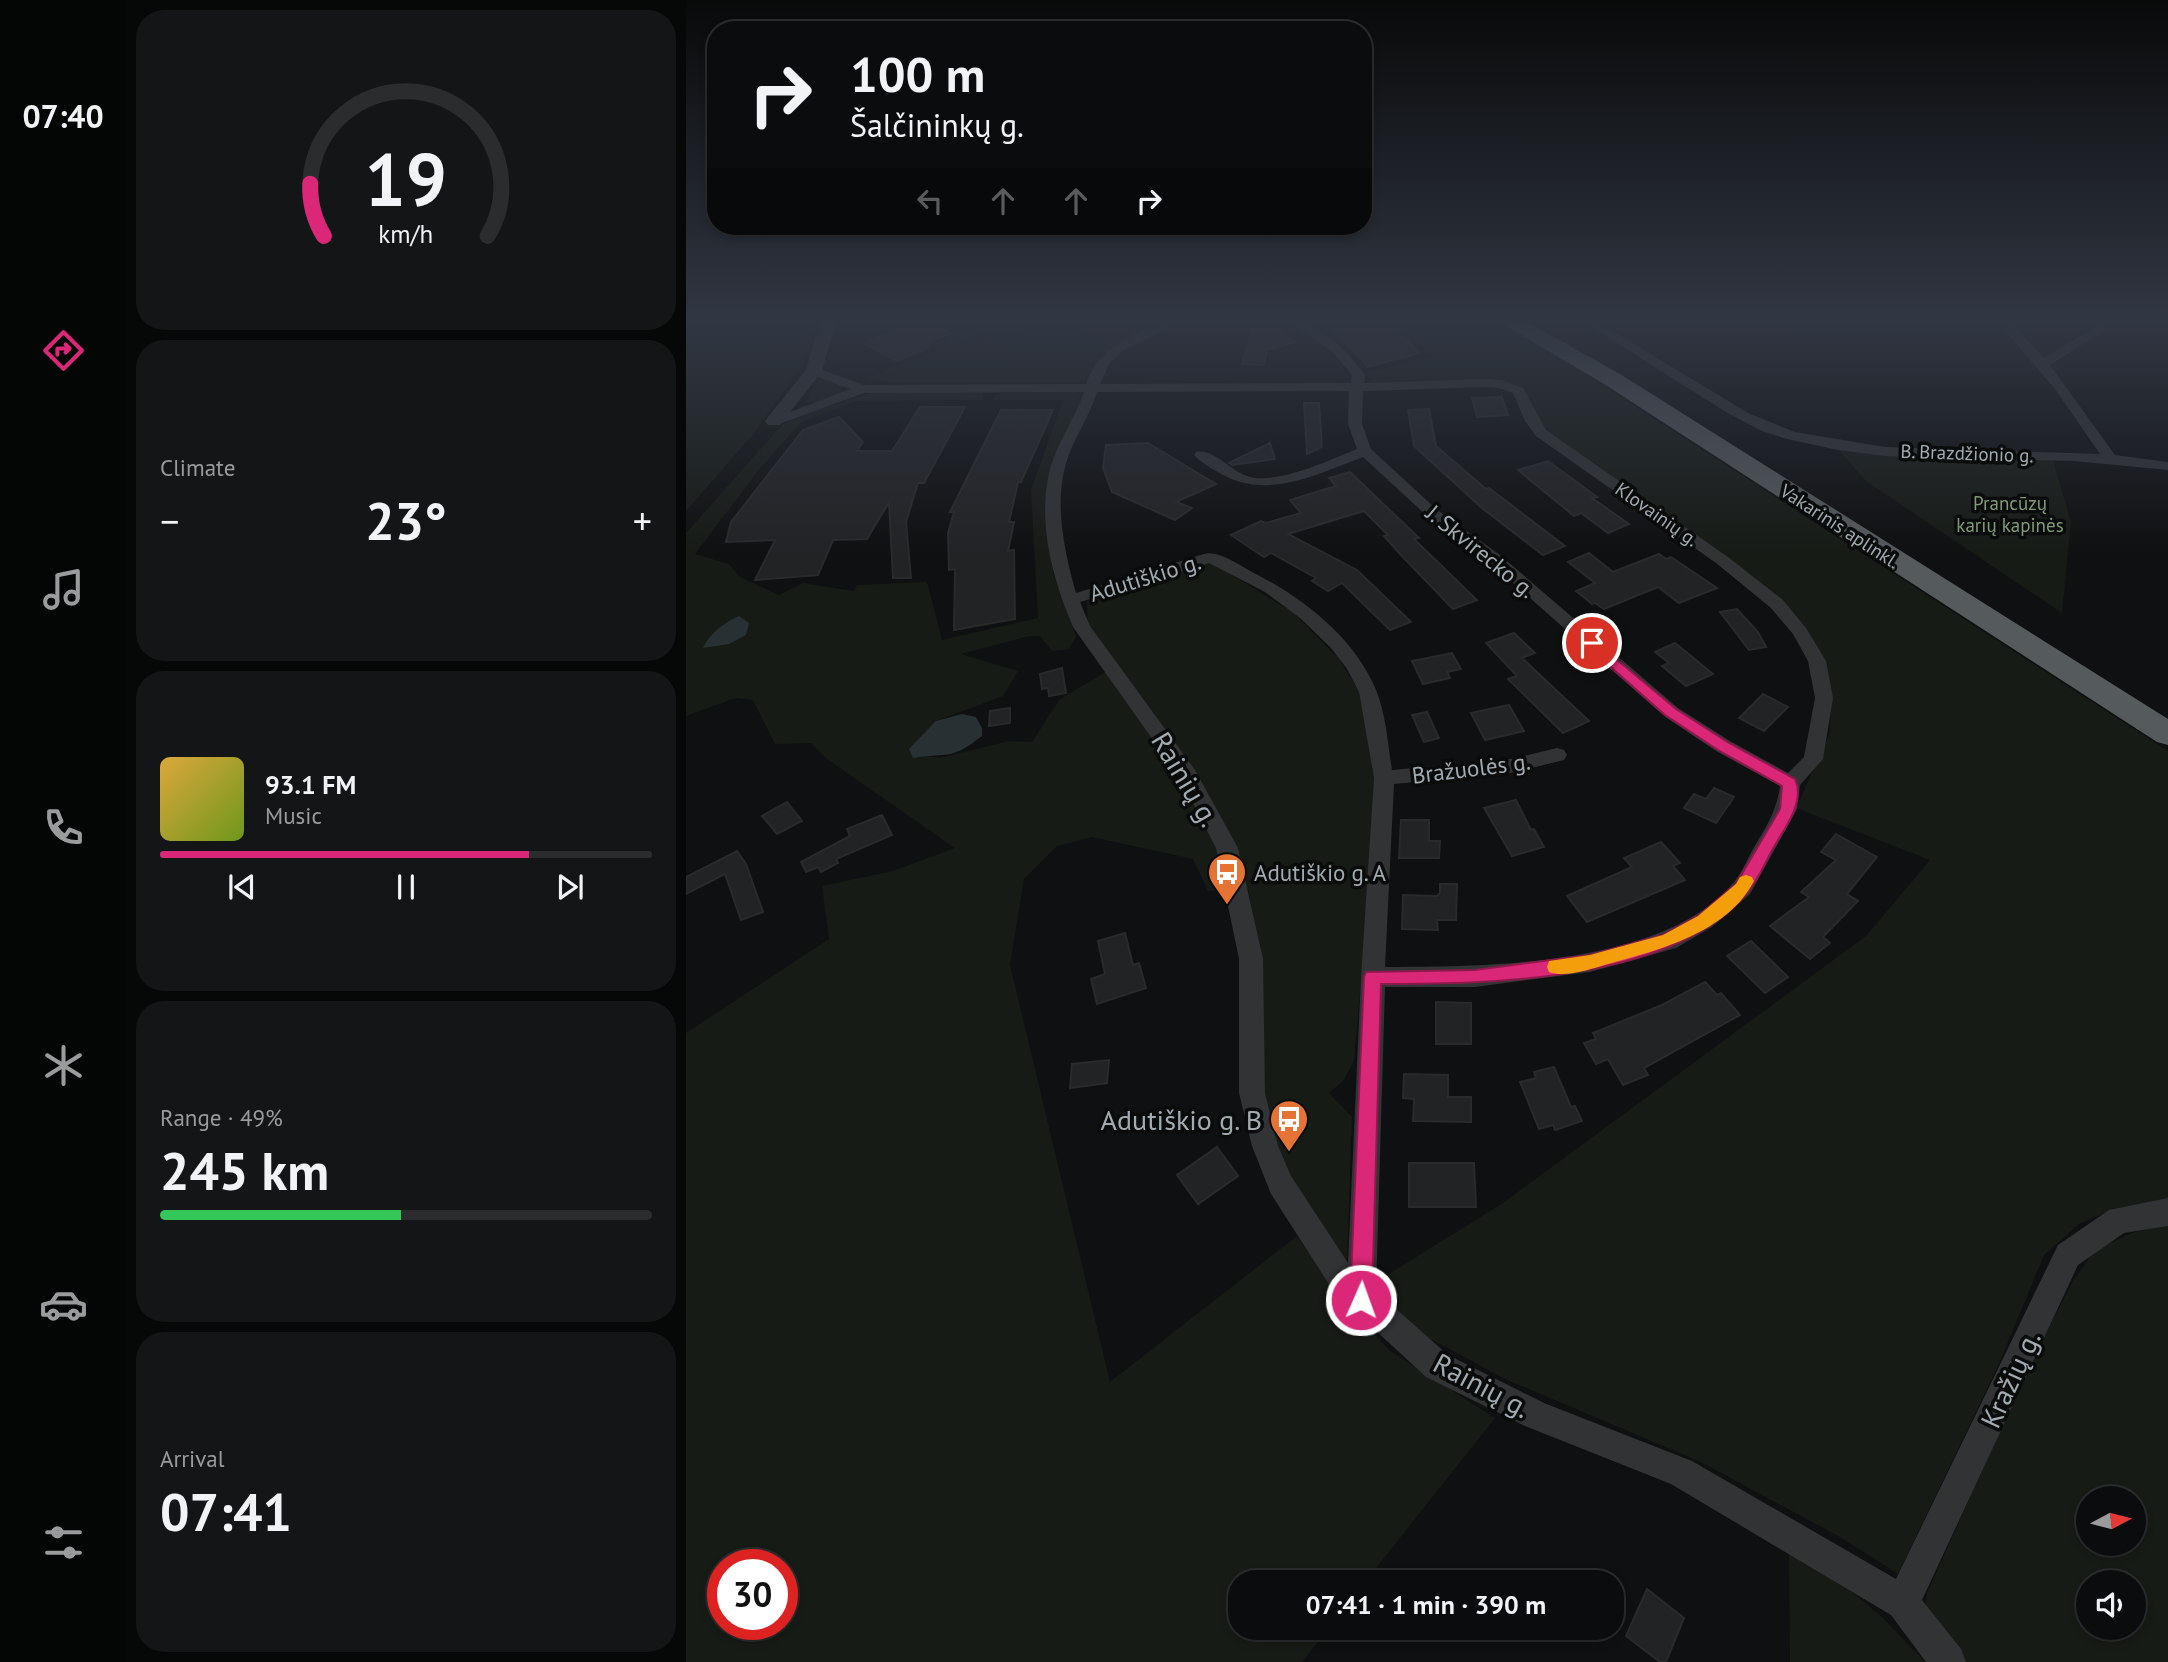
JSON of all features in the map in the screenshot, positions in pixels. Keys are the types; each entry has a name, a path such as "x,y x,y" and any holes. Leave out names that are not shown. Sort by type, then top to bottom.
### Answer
{"highway":[{"name":"Vakarinis aplinkl.","path":"1643,399 2168,734"},
{"name":"Vakarinis aplinkl.","path":"1669,399 2168,710"}],"street":[{"path":"774,421 792,399"},
{"path":"774,421 836,399"},
{"name":"Adutiškio g.","path":"1088,399 1061,460 1056,481 1055,514 1060,559 1070,600 1210,557 1270,588 1306,614 1337,644 1355,667 1368,692 1384,778 1373,977 1361,1300"},
{"name":"J. Skvirecko g.","path":"1356,399 1354,430 1365,451 1431,512 1494,558 1671,712 1723,746 1790,783"},
{"name":"Klovainių g.","path":"1522,399 1541,433 1670,522 1777,604 1800,632 1817,661 1824,698 1813,759 1790,783"},
{"name":"B. Brazdžionio g.","path":"1713,399 1732,410 1790,436 1832,444 1939,455 2109,457 2168,466"},
{"path":"2070,399 2087,420 2109,457"},
{"path":"1200,455 1245,481 1267,481 1365,451"},
{"name":"Rainių g.","path":"1070,600 1082,627 1188,775 1227,848 1241,903 1251,960 1252,1093 1265,1146 1281,1185 1344,1282 1437,1366 1535,1415 1681,1472 1822,1553 1903,1604 1948,1662"},
{"name":"Bražuolės g.","path":"1384,778 1511,766 1557,755"},
{"path":"1373,977 1475,977 1590,962 1668,941 1704,921 1742,888 1787,809 1790,783"},
{"name":"Kražių g.","path":"1903,1604 2068,1255 2119,1220 2168,1212"}],"green space":[{"path":"686,399 779,399 754,433 686,511"},
{"path":"807,399 827,399 819,402 804,403"},
{"path":"853,399 983,399 856,401 800,423 758,471 695,554 729,564 740,577 779,595 803,583 854,591 857,585 927,582 942,640 1038,618 1031,490 1063,400 993,400 1082,399 1049,486 1053,573 1076,637 1069,649 1052,651 1040,636 1029,636 961,654 1018,671 1003,696 936,721 927,756 940,758 1009,741 1032,742 1059,700 1112,668 1088,636 1087,600 1211,562 1294,613 1338,658 1359,691 1374,777 1373,848 1354,1061 1343,1081 1329,1093 1352,1117 1347,1259 1339,1255 1292,1186 1278,1154 1261,1093 1260,955 1248,889 1208,891 1193,859 1092,837 1057,846 1024,879 1010,965 1110,1382 1297,1236 1340,1296 1390,1351 1495,1418 1375,1570 1228,1570 1228,1640 1319,1640 1302,1662 686,1662 686,1033 829,939 822,886 893,871 955,848 827,759 811,743 775,744 753,700 736,698 686,716 686,533 782,425 793,418"},
{"path":"1529,399 1623,399 2168,751 2168,1202 2105,1213 2079,1224 2044,1255 1998,1366 1898,1574 1840,1537 1701,1462 1505,1379 1427,1337 1387,1302 1376,1282 1503,1203 1866,936 1930,860 1796,808 1830,733 1831,698 1784,605 1547,432"},
{"name":"Prancūzų karių kapinės","path":"1836,447 1948,459 2053,460 2071,522 2062,613 1866,481"},
{"path":"2168,1224 2168,1662 1962,1662 1924,1608 1928,1591 2028,1368 2073,1281 2095,1250 2132,1233"},
{"path":"1789,1551 1833,1576 1882,1617 1925,1662 1790,1662"}],"shaded area":[{"path":"739,616 749,623 746,635 729,644 703,648 718,629"},
{"path":"962,714 976,717 982,728 982,736 956,752 913,758 909,749 936,721"}],"building":[{"path":"1472,399 1503,399 1508,415 1477,417"},
{"path":"1304,403 1319,403 1322,447 1307,454"},
{"path":"920,407 965,407 924,483 918,483 906,522 911,578 893,578 889,502 867,539 833,540 818,575 755,580 775,540 726,542 731,522 803,430 839,417 863,442 857,451 892,451"},
{"path":"1429,409 1436,446 1486,489 1489,488 1565,546 1543,555 1483,509 1414,446 1408,410"},
{"path":"1001,410 1053,410 1021,482 1018,482 1009,522 1014,522 1008,551 1014,550 1015,619 954,630 955,569 949,570 948,533 954,512 950,512"},
{"path":"1148,443 1216,484 1176,502 1192,508 1175,520 1112,492 1103,468 1106,445"},
{"path":"1270,443 1275,459 1232,465 1229,463"},
{"path":"1548,461 1597,497 1592,498 1629,524 1608,533 1581,513 1574,516 1518,470"},
{"path":"1350,472 1419,538 1414,539 1477,600 1453,609 1400,554 1384,536 1388,535 1364,511 1288,534 1357,570 1411,622 1390,630 1342,583 1328,591 1312,581 1316,578 1271,553 1264,557 1231,535 1261,521 1266,523 1301,513 1290,500 1336,486 1329,478"},
{"path":"1589,553 1613,572 1659,554 1666,559 1671,557 1717,588 1679,603 1658,587 1604,609 1592,604 1576,591 1595,583 1568,562"},
{"path":"1737,609 1758,632 1766,647 1749,650 1720,612"},
{"path":"1514,633 1535,653 1522,658 1589,721 1563,733 1508,679 1517,676 1486,643"},
{"path":"1675,643 1713,674 1686,686 1662,666 1669,663 1655,652"},
{"path":"1452,653 1461,669 1447,672 1450,678 1423,684 1412,661"},
{"path":"1062,668 1066,693 1049,696 1048,688 1042,689 1040,674"},
{"path":"1763,694 1788,707 1764,731 1739,718"},
{"path":"1509,705 1524,731 1485,740 1471,713"},
{"path":"1010,708 1010,723 989,726 990,711"},
{"path":"1427,712 1439,738 1424,742 1412,715"},
{"path":"1714,788 1734,797 1716,823 1684,808 1694,794 1706,799"},
{"path":"1516,800 1531,830 1534,829 1544,847 1512,856 1484,808"},
{"path":"787,802 802,821 777,834 762,816"},
{"path":"882,815 892,835 836,859 838,863 821,872 818,867 806,872 801,862 850,836 847,829"},
{"path":"1401,820 1429,820 1429,841 1440,841 1439,858 1399,858"},
{"path":"1836,834 1877,857 1847,894 1858,901 1823,937 1830,943 1810,959 1770,926 1809,897 1801,892 1836,860 1821,852"},
{"path":"1661,842 1680,863 1673,866 1685,880 1587,922 1567,896 1632,867 1624,858"},
{"path":"737,851 746,864 763,912 741,920 725,874 686,894 686,877"},
{"path":"1440,884 1457,884 1456,920 1437,920 1438,930 1402,929 1403,895 1437,896 1440,893"},
{"path":"1125,933 1133,965 1139,963 1146,988 1097,1004 1091,979 1105,974 1098,941"},
{"path":"1751,941 1788,977 1765,993 1727,956"},
{"path":"1705,982 1717,995 1721,993 1740,1015 1644,1068 1648,1075 1623,1085 1608,1059 1596,1064 1584,1043 1596,1039 1593,1033 1662,1005"},
{"path":"1436,1002 1471,1003 1471,1044 1436,1044"},
{"path":"1109,1060 1107,1083 1070,1088 1072,1064"},
{"path":"1554,1067 1571,1107 1575,1106 1582,1121 1555,1130 1553,1125 1539,1129 1520,1082 1536,1078 1534,1072"},
{"path":"1404,1074 1448,1075 1448,1097 1471,1097 1471,1122 1413,1121 1414,1099 1403,1098"},
{"path":"1217,1147 1238,1176 1198,1204 1177,1175"},
{"path":"1409,1163 1474,1163 1476,1207 1409,1207"},
{"path":"1647,1589 1684,1618 1666,1662 1660,1662 1626,1636"}],"slow traffic":[{"path":"1556,967 1590,962 1668,941 1704,921 1742,888 1746,881"}],"place":[{"name":"Adutiškio g. A","path":"1227,906"},
{"name":"Adutiškio g. B","path":"1289,1153"}],"route":[{"path":"1361,1300 1373,977 1475,977 1590,962 1668,941 1704,921 1742,888 1787,809 1790,783 1723,746 1671,712 1592,643"}]}
